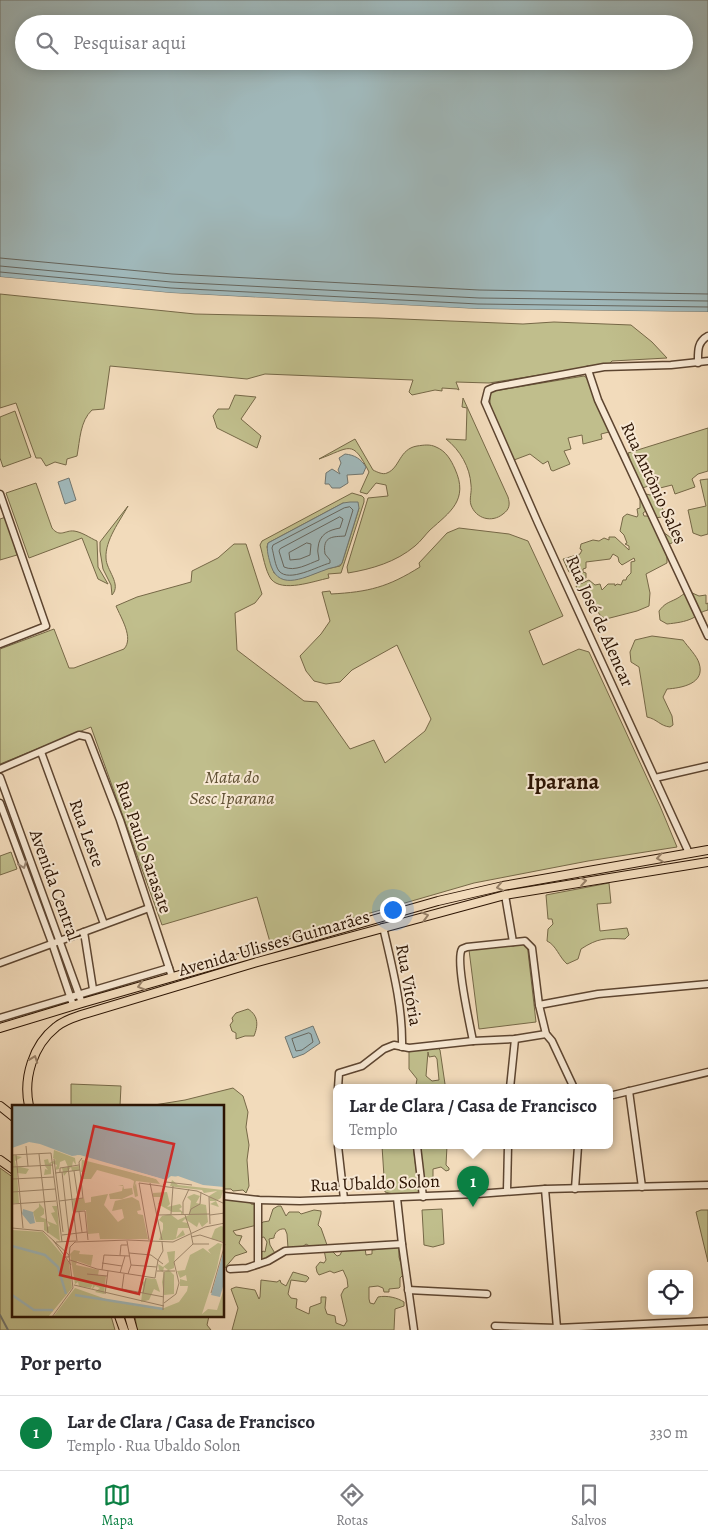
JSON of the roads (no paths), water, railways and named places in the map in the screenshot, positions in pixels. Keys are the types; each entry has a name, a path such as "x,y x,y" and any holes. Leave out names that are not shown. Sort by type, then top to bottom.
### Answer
{"main road":[{"name":"Avenida Ulisses Guimarães","path":"0,1028 447,899 503,886 708,850"},
{"name":"Avenida Ulisses Guimarães","path":"29,1105 28,1082 31,1066 39,1045 49,1033 66,1020 254,963 505,895 708,862"},
{"path":"119,993 122,1003"},
{"path":"0,1106 12,1115"},
{"path":"0,1160 12,1167"},
{"path":"120,1318 124,1330"}],"street":[{"path":"698,363 700,342 708,336"},
{"path":"588,370 604,367 708,361"},
{"name":"Rua José de Alencar","path":"588,370 494,387 488,390 485,402 688,853"},
{"name":"Rua Antônio Sales","path":"588,370 598,400 706,626 708,636"},
{"path":"0,494 46,626 1,642"},
{"name":"Rua Paulo Sarasate","path":"41,752 79,735 86,736 91,744 120,820 172,977"},
{"path":"0,769 41,752"},
{"name":"Rua Leste","path":"41,752 104,924"},
{"path":"655,778 708,766"},
{"name":"Avenida Central","path":"0,777 3,797 48,908 82,1003"},
{"name":"Avenida Central","path":"0,803 52,943 73,1006"},
{"path":"505,895 512,942"},
{"path":"40,910 48,908"},
{"path":"0,963 149,908"},
{"name":"Rua Vitória","path":"338,1084 339,1073 362,1066 384,1049 394,1045 402,1047 395,984 383,927"},
{"path":"84,932 93,990"},
{"path":"473,1042 460,966 460,952 467,947 525,941 532,948 546,1034 552,1041 572,1084"},
{"path":"0,1018 79,993 169,968"},
{"path":"540,1005 598,994 708,984"},
{"path":"402,1047 515,1039 546,1034"},
{"path":"510,1084 515,1039"},
{"path":"613,1095 708,1072"},
{"path":"630,1091 642,1187"},
{"path":"338,1149 344,1199"},
{"path":"417,1149 423,1197"},
{"path":"507,1191 508,1149"},
{"path":"575,1188 578,1149"},
{"name":"Rua Ubaldo Solon","path":"225,1196 258,1200 397,1198 545,1189 708,1185"},
{"path":"545,1189 557,1328"},
{"path":"397,1198 414,1330"},
{"path":"258,1200 258,1264"},
{"path":"230,1269 246,1268 268,1261 285,1251 402,1244"},
{"path":"408,1290 487,1294"},
{"path":"495,1326 557,1328 708,1321"}],"water":[{"path":"0,0 708,0 708,312 478,309 171,293 0,277"},
{"path":"345,454 357,458 366,467 363,474 347,475 348,483 340,488 332,488 329,484 325,484 326,473 332,469 340,474 338,470 341,463 339,458"},
{"path":"69,478 76,500 65,504 58,482"},
{"path":"358,502 359,508 340,565 295,580 287,580 275,574 267,549 268,543 343,503"},
{"path":"313,1026 320,1043 304,1054 293,1058 285,1037"}],"waterway":[{"path":"0,1315 8,1330"}],"place":[{"name":"Lar de Clara / Casa de Francisco","path":"473,1207"}],"district":[{"name":"Iparana","path":"563,782"}],"park label":[{"name":"Mata do Sesc Iparana","path":"232,788"}]}
